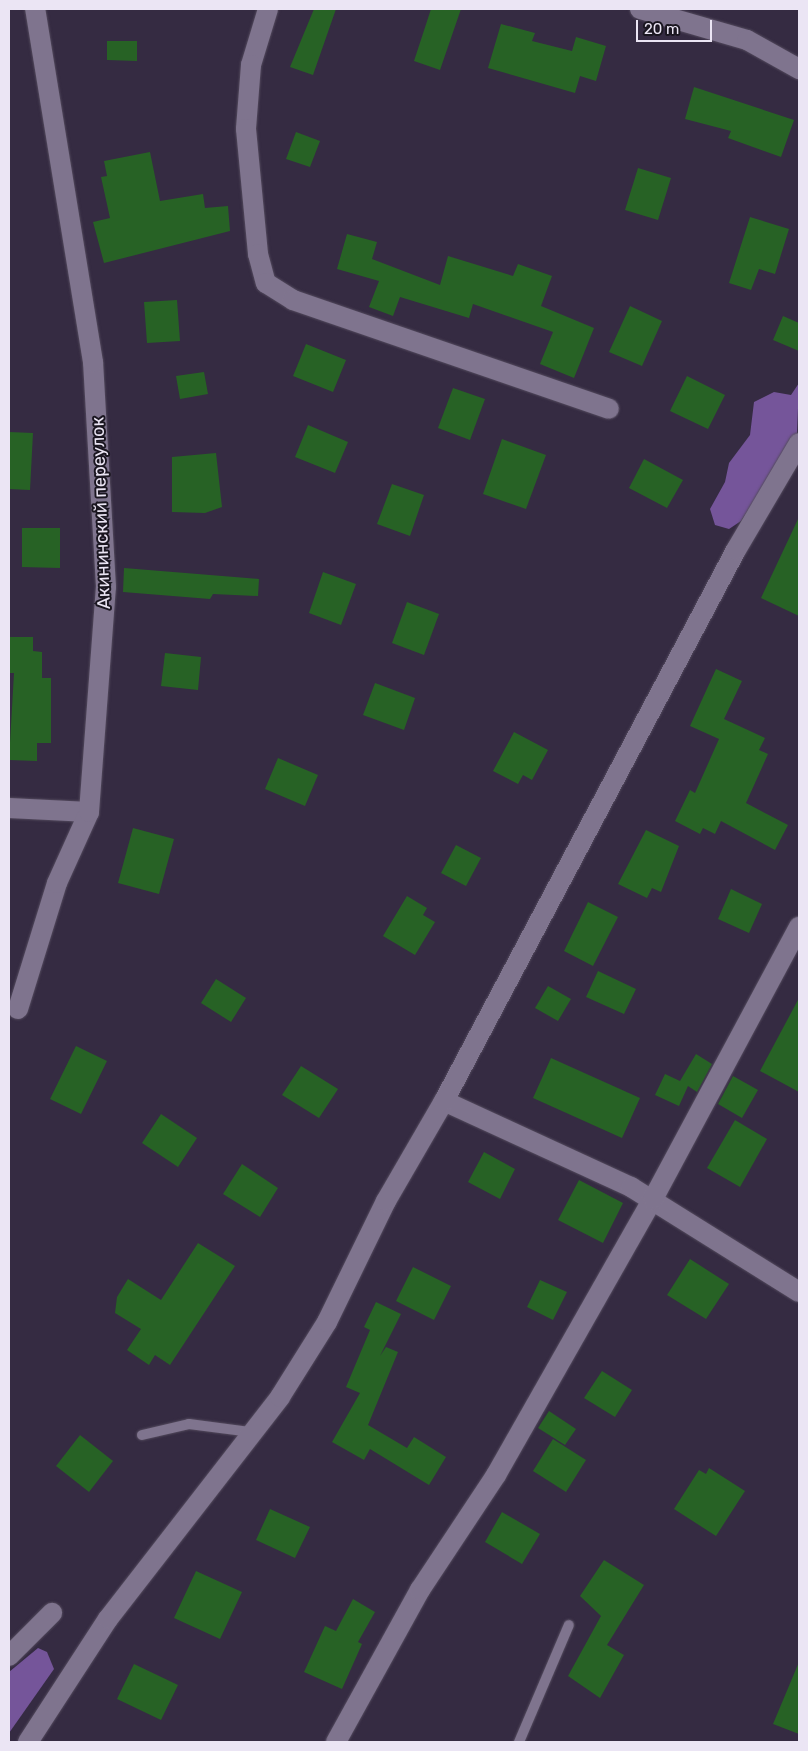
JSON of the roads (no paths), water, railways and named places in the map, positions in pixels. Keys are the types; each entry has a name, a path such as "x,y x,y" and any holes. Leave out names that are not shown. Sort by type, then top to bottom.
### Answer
{"street":[{"name":"Акининский переулок","path":"18,1009 57,883 88,812 106,587 97,397 35,9"},
{"path":"268,9 251,65 246,129 258,254 266,283 293,300 380,332 609,409"},
{"path":"640,9 747,40 799,69"},
{"path":"28,1742 108,1619 280,1397 327,1322 386,1201 444,1102 736,550 799,444"},
{"path":"9,808 88,812"},
{"path":"336,1742 420,1590 496,1475 653,1199 799,927"},
{"path":"444,1102 653,1199 799,1292"},
{"path":"9,1656 52,1613"}],"lane":[{"path":"142,1435 189,1424 251,1432"},
{"path":"519,1742 570,1625"}]}
